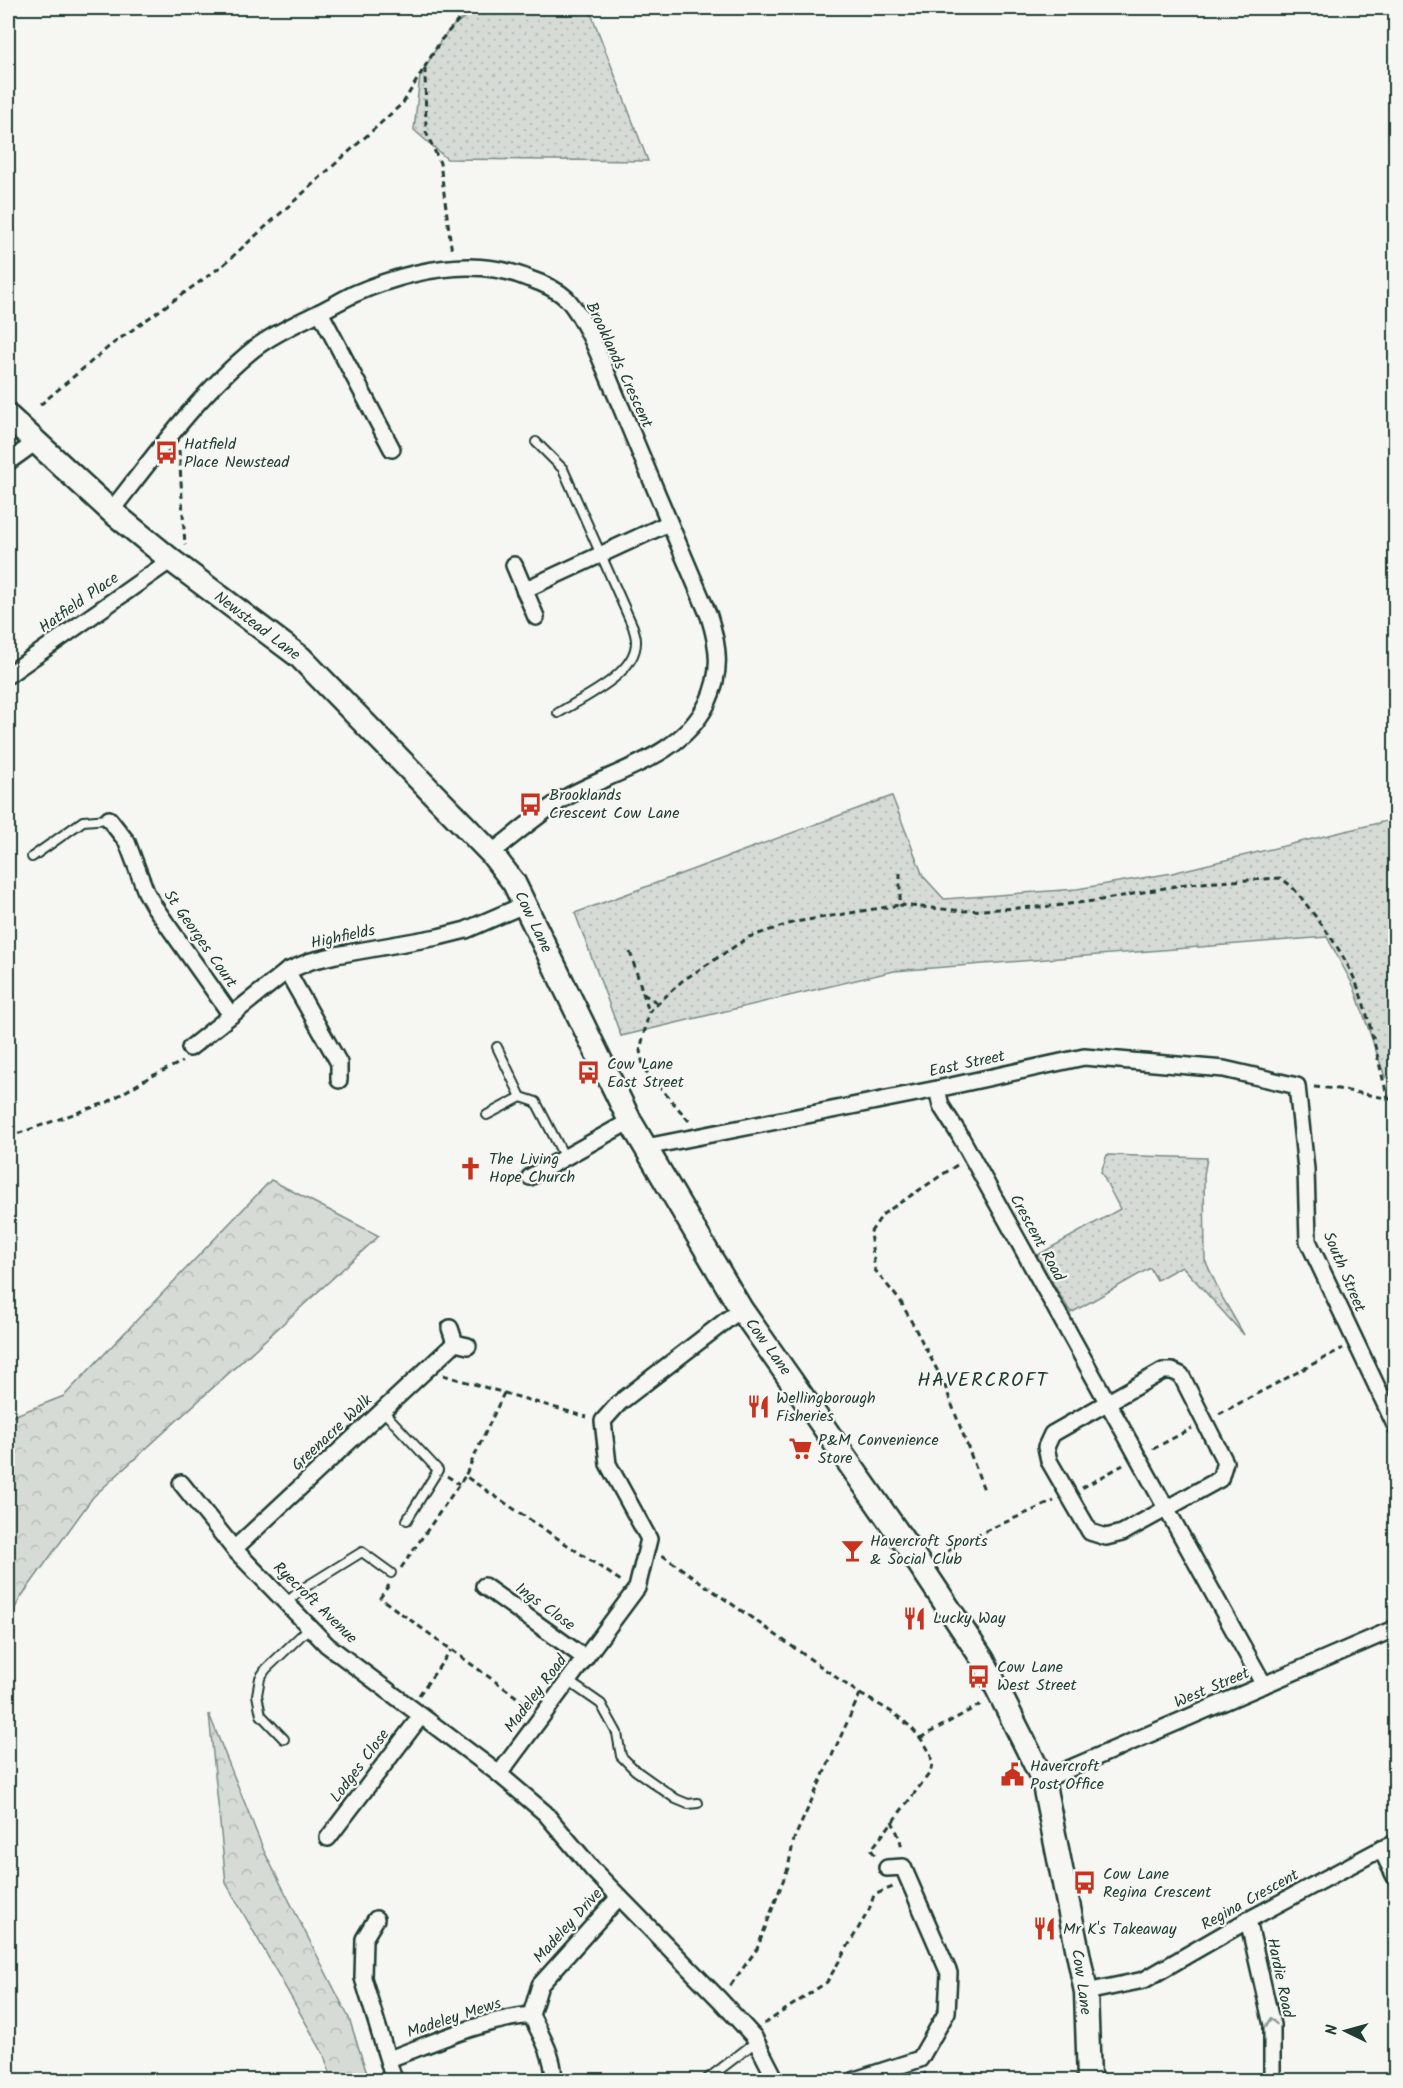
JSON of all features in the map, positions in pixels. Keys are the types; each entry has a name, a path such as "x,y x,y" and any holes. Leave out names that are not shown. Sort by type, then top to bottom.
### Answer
{"main road":[{"name":"Newstead Lane","path":"8,416 111,511 175,564 300,657 492,853"},
{"name":"Cow Lane","path":"492,853 526,904 630,1121 741,1309 912,1553 983,1660 1043,1780 1086,1992 1089,2080"}],"street":[{"name":"Brooklands Crescent","path":"111,511 169,437 229,372 255,348 283,329 353,295 390,280 453,267 486,267 520,274 547,285 565,297 580,317 608,376 709,616 717,642 718,668 712,693 702,714 692,728 677,742 640,763 565,798 492,853"},
{"path":"320,312 392,449"},
{"path":"8,462 36,442"},
{"path":"524,590 669,523"},
{"name":"Hatfield Place","path":"8,675 175,564"},
{"path":"514,565 536,617"},
{"name":"St Georges Court","path":"109,819 127,842 154,906 231,1015"},
{"name":"Highfields","path":"190,1048 287,971 311,961 336,955 438,938 466,930 526,904"},
{"path":"287,971 339,1063 339,1080"},
{"name":"East Street","path":"646,1147 1084,1057 1224,1069 1297,1086"},
{"name":"South Street","path":"1297,1086 1306,1168 1308,1241 1395,1427"},
{"name":"Crescent Road","path":"937,1089 941,1106 971,1156 1264,1685"},
{"path":"530,1177 630,1121"},
{"path":"647,1545 649,1539 608,1464 603,1421 619,1403 741,1309"},
{"name":"Greenacre Walk","path":"234,1549 458,1339"},
{"path":"1163,1371 1172,1371 1181,1375 1225,1462 1220,1479 1166,1509 1122,1533 1106,1537 1090,1532 1049,1461 1046,1447 1053,1434 1163,1371"},
{"name":"Ryecroft Avenue","path":"181,1483 234,1549 327,1645 499,1774"},
{"name":"Madeley Road","path":"499,1774 635,1590 647,1545"},
{"name":"Ings Close","path":"482,1583 585,1658"},
{"name":"West Street","path":"1043,1780 1395,1628"},
{"name":"Lodges Close","path":"328,1838 416,1712"},
{"path":"499,1774 545,1812 593,1870 720,2000 754,2038 776,2080"},
{"path":"1388,1846 1395,1878"},
{"name":"Regina Crescent","path":"1086,1992 1144,1980 1248,1920 1388,1846"},
{"path":"855,2080 920,2059 947,2012 949,1973 906,1873 887,1868"},
{"name":"Madeley Drive","path":"531,2015 540,1985 619,1897"},
{"path":"376,1919 364,1939 363,1978 394,2080"},
{"name":"Hardie Road","path":"1248,1920 1272,2025 1272,2080"},
{"path":"531,2015 547,2049 554,2072 553,2080"},
{"name":"Madeley Mews","path":"389,2059 512,2017 531,2015"}],"lane":[{"path":"536,442 563,469 633,627 637,642 629,662 616,678 558,713"},
{"path":"32,857 83,821 109,819"},
{"path":"497,1047 521,1097"},
{"path":"487,1115 521,1097 537,1102 565,1158"},
{"path":"382,1410 438,1470 407,1520"},
{"path":"287,1602 302,1589 362,1552 393,1574"},
{"path":"284,1739 261,1715 257,1695 260,1678 266,1669 311,1626"},
{"path":"568,1681 601,1704 617,1733 621,1756 635,1770 676,1799 688,1804 698,1803"},
{"path":"710,2079 754,2038"}],"path":[{"path":"39,405 111,345 222,266 403,103 441,40 469,8"},
{"path":"425,67 426,132 440,163 453,267"},
{"path":"169,437 180,451 185,555 175,564"},
{"path":"900,873 900,905"},
{"path":"690,1122 644,1069 640,1051 649,1012 682,981 749,937 795,922 900,905 964,910 1054,906 1101,900 1186,884 1280,878 1290,884 1324,928 1339,949 1354,979 1388,1098"},
{"path":"630,952 649,1012"},
{"path":"642,993 658,1003"},
{"path":"8,1137 108,1102 148,1078 190,1059 190,1048"},
{"path":"1297,1086 1338,1089 1395,1100"},
{"path":"971,1156 883,1214 870,1233 874,1270 901,1302 943,1380 984,1490"},
{"path":"425,1370 603,1421"},
{"path":"393,1574 465,1476 504,1393"},
{"path":"465,1476 635,1590"},
{"path":"647,1545 860,1694 912,1726 932,1760 932,1768 871,1850 887,1868"},
{"path":"390,1583 380,1598 542,1716"},
{"path":"416,1712 451,1650"},
{"path":"720,2000 757,1949 788,1868 794,1839 860,1694"},
{"path":"920,1738 1000,1694"},
{"path":"754,2038 764,2024 827,1982 869,1910 874,1895 906,1873 900,1839 892,1821"}],"green space":[{"path":"479,8 589,8 648,161 447,159 414,130 420,76 441,40 454,25"},
{"path":"892,796 923,876 944,899 1077,889 1172,873 1395,819 1395,1080 1385,1077 1354,987 1327,937 894,971 621,1036 575,913"},
{"path":"1107,1155 1207,1158 1204,1175 1205,1260 1222,1297 1244,1335 1182,1266 1157,1280 1150,1268 1071,1313 1036,1256 1120,1209 1101,1172"},
{"path":"271,1180 379,1236 93,1497 21,1597 8,1621 8,1418 64,1396"},
{"path":"209,1714 264,1851 349,2018 369,2080 332,2080 324,2055 226,1883"}],"place":[{"name":"Hatfield Place Newstead","path":"166,453"},
{"name":"Brooklands Crescent Cow Lane","path":"531,804"},
{"name":"Cow Lane East Street","path":"589,1073"},
{"name":"The Living Hope Church","path":"471,1168"},
{"name":"Wellingborough Fisheries","path":"758,1407"},
{"name":"P&M Convenience Store","path":"800,1449"},
{"name":"Havercroft Sports & Social Club","path":"852,1550"},
{"name":"Lucky Way","path":"915,1618"},
{"name":"Cow Lane West Street","path":"979,1676"},
{"name":"Havercroft Post Office","path":"1012,1775"},
{"name":"Cow Lane Regina Crescent","path":"1085,1883"},
{"name":"Mr K's Takeaway","path":"1045,1929"}],"district":[{"name":"HAVERCROFT","path":"983,1381"}]}
